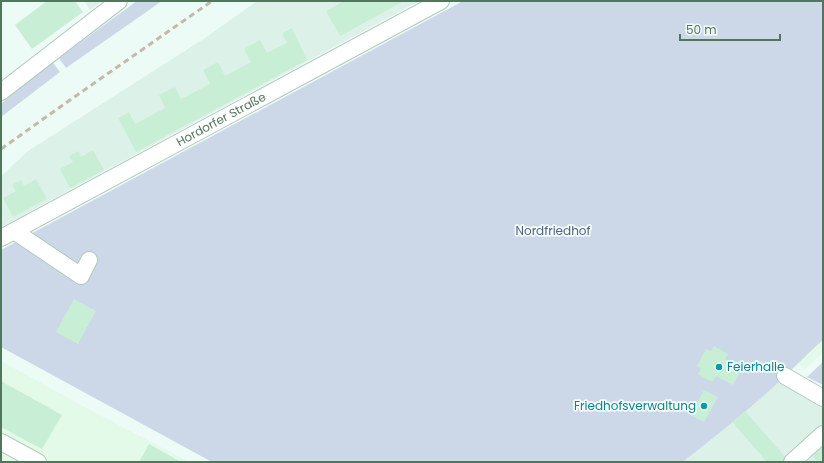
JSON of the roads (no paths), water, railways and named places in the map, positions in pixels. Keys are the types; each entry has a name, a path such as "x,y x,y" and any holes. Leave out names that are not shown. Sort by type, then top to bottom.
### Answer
{"street":[{"path":"1,92 119,1"},
{"name":"Hordorfer Straße","path":"8,235 441,1"},
{"path":"8,235 81,276 89,260"},
{"path":"785,376 823,398"},
{"path":"792,462 823,434"},
{"path":"1,442 38,462"}],"railway":[{"path":"1,149 212,1"}],"place":[{"name":"Feierhalle","path":"719,367"},
{"name":"Friedhofsverwaltung","path":"704,406"}],"park label":[{"name":"Nordfriedhof","path":"553,231"}]}
